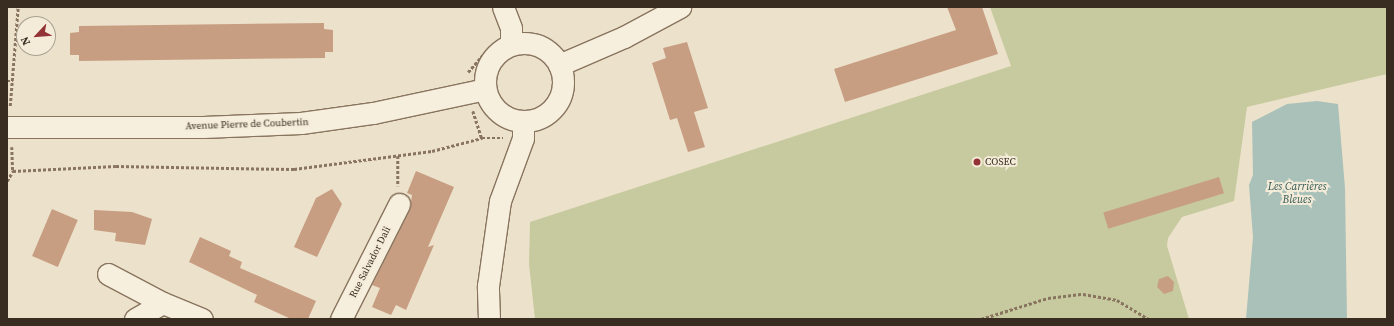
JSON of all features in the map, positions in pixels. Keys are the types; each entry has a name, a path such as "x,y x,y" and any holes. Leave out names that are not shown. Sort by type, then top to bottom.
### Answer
{"street":[{"path":"503,7 511,28 511,44"},
{"path":"560,64 624,37 680,7"},
{"path":"489,319 488,286 500,201 523,130 548,114 558,104 563,84 560,64 539,45 511,44 499,51 490,62 485,75 485,89 498,112 510,119 523,130"},
{"name":"Avenue Pierre de Coubertin","path":"9,126 203,127 301,123 373,113 485,89"},
{"name":"Rue Salvador Dali","path":"341,319 399,204"},
{"path":"108,274 164,304 202,319"},
{"path":"135,319 164,304"}],"path":[{"path":"7,181 13,171 9,126 18,7"},
{"path":"7,81 13,81"},
{"path":"13,171 116,166 294,169 398,156 523,130"},
{"path":"398,156 399,204"},
{"path":"981,319 1048,298 1083,294 1117,300 1149,319"}],"green space":[{"name":"COSEC","path":"990,7 1387,7 1387,74 1247,107 1234,201 1182,217 1168,238 1167,246 1189,319 535,319 529,264 530,222 1011,66"}],"water":[{"name":"Les Carrières Bleues","path":"1317,101 1338,104 1345,188 1347,319 1246,319 1253,237 1249,185 1253,175 1252,122 1287,104"}],"building":[{"path":"947,7 982,7 998,54 845,102 834,69 956,30"},
{"path":"324,23 324,29 333,30 333,52 325,52 325,58 79,61 79,55 70,55 70,33 79,32 79,26"},
{"path":"687,42 708,108 694,112 705,147 688,152 677,118 670,120 652,63 666,58 663,48"},
{"path":"416,171 454,187 428,247 434,245 406,310 396,305 391,315 372,307 380,288 372,285 410,209 412,195 407,193"},
{"path":"1219,177 1224,193 1108,229 1103,212"},
{"path":"332,189 342,204 317,257 294,247 316,198"},
{"path":"52,209 78,220 58,267 32,256"},
{"path":"94,210 132,212 152,219 145,245 115,241 116,233 94,230"},
{"path":"200,237 231,251 229,256 242,262 240,268 316,301 308,319 291,319 254,302 257,295 189,262"},
{"path":"1168,276 1174,282 1173,291 1164,294 1157,287 1159,279"}],"place":[{"name":"COSEC","path":"977,162"}]}
